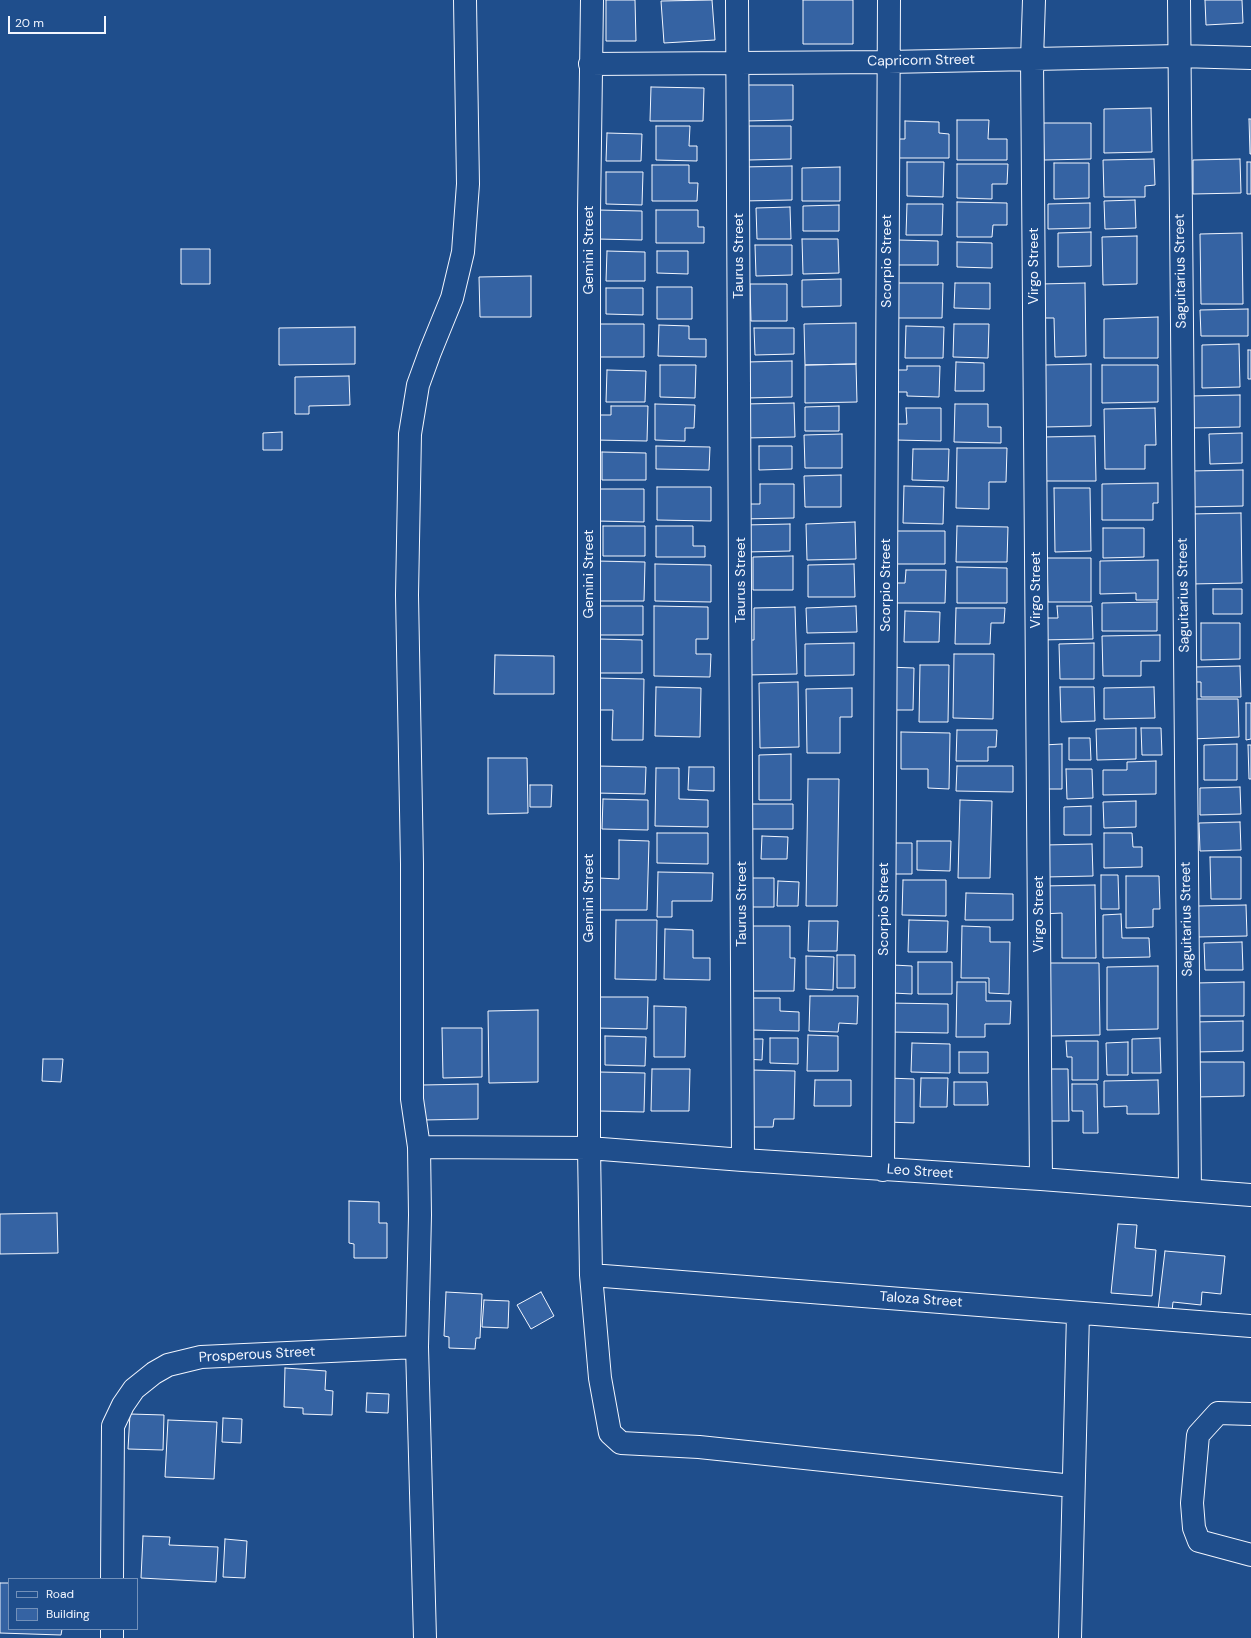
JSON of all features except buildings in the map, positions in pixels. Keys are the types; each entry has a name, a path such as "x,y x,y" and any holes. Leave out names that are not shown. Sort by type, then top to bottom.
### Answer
{"street":[{"path":"425,1638 417,1347 420,1215 419,1147 412,1099 412,864 407,595 410,434 418,385 452,298 463,252 468,184 465,0"},
{"name":"Gemini Street","path":"592,0 589,212 589,1148 591,1275 600,1378 610,1433 621,1443 699,1447 1073,1486"},
{"name":"Taurus Street","path":"737,0 743,1160"},
{"name":"Scorpio Street","path":"883,1170 889,0"},
{"name":"Virgo Street","path":"1034,0 1032,59 1041,1179"},
{"name":"Saguitarius Street","path":"1179,0 1190,1190"},
{"name":"Capricorn Street","path":"590,64 888,62 1179,56 1251,58"},
{"name":"Leo Street","path":"419,1147 589,1148 1251,1195"},
{"name":"Taloza Street","path":"591,1275 1251,1326"},
{"path":"1070,1638 1078,1312"},
{"name":"Prosperous Street","path":"112,1578 113,1426 123,1404 134,1389 149,1377 168,1365 201,1357 417,1347"},
{"path":"1251,1414 1218,1413 1198,1435 1192,1503 1194,1528 1198,1541 1251,1555"}]}
